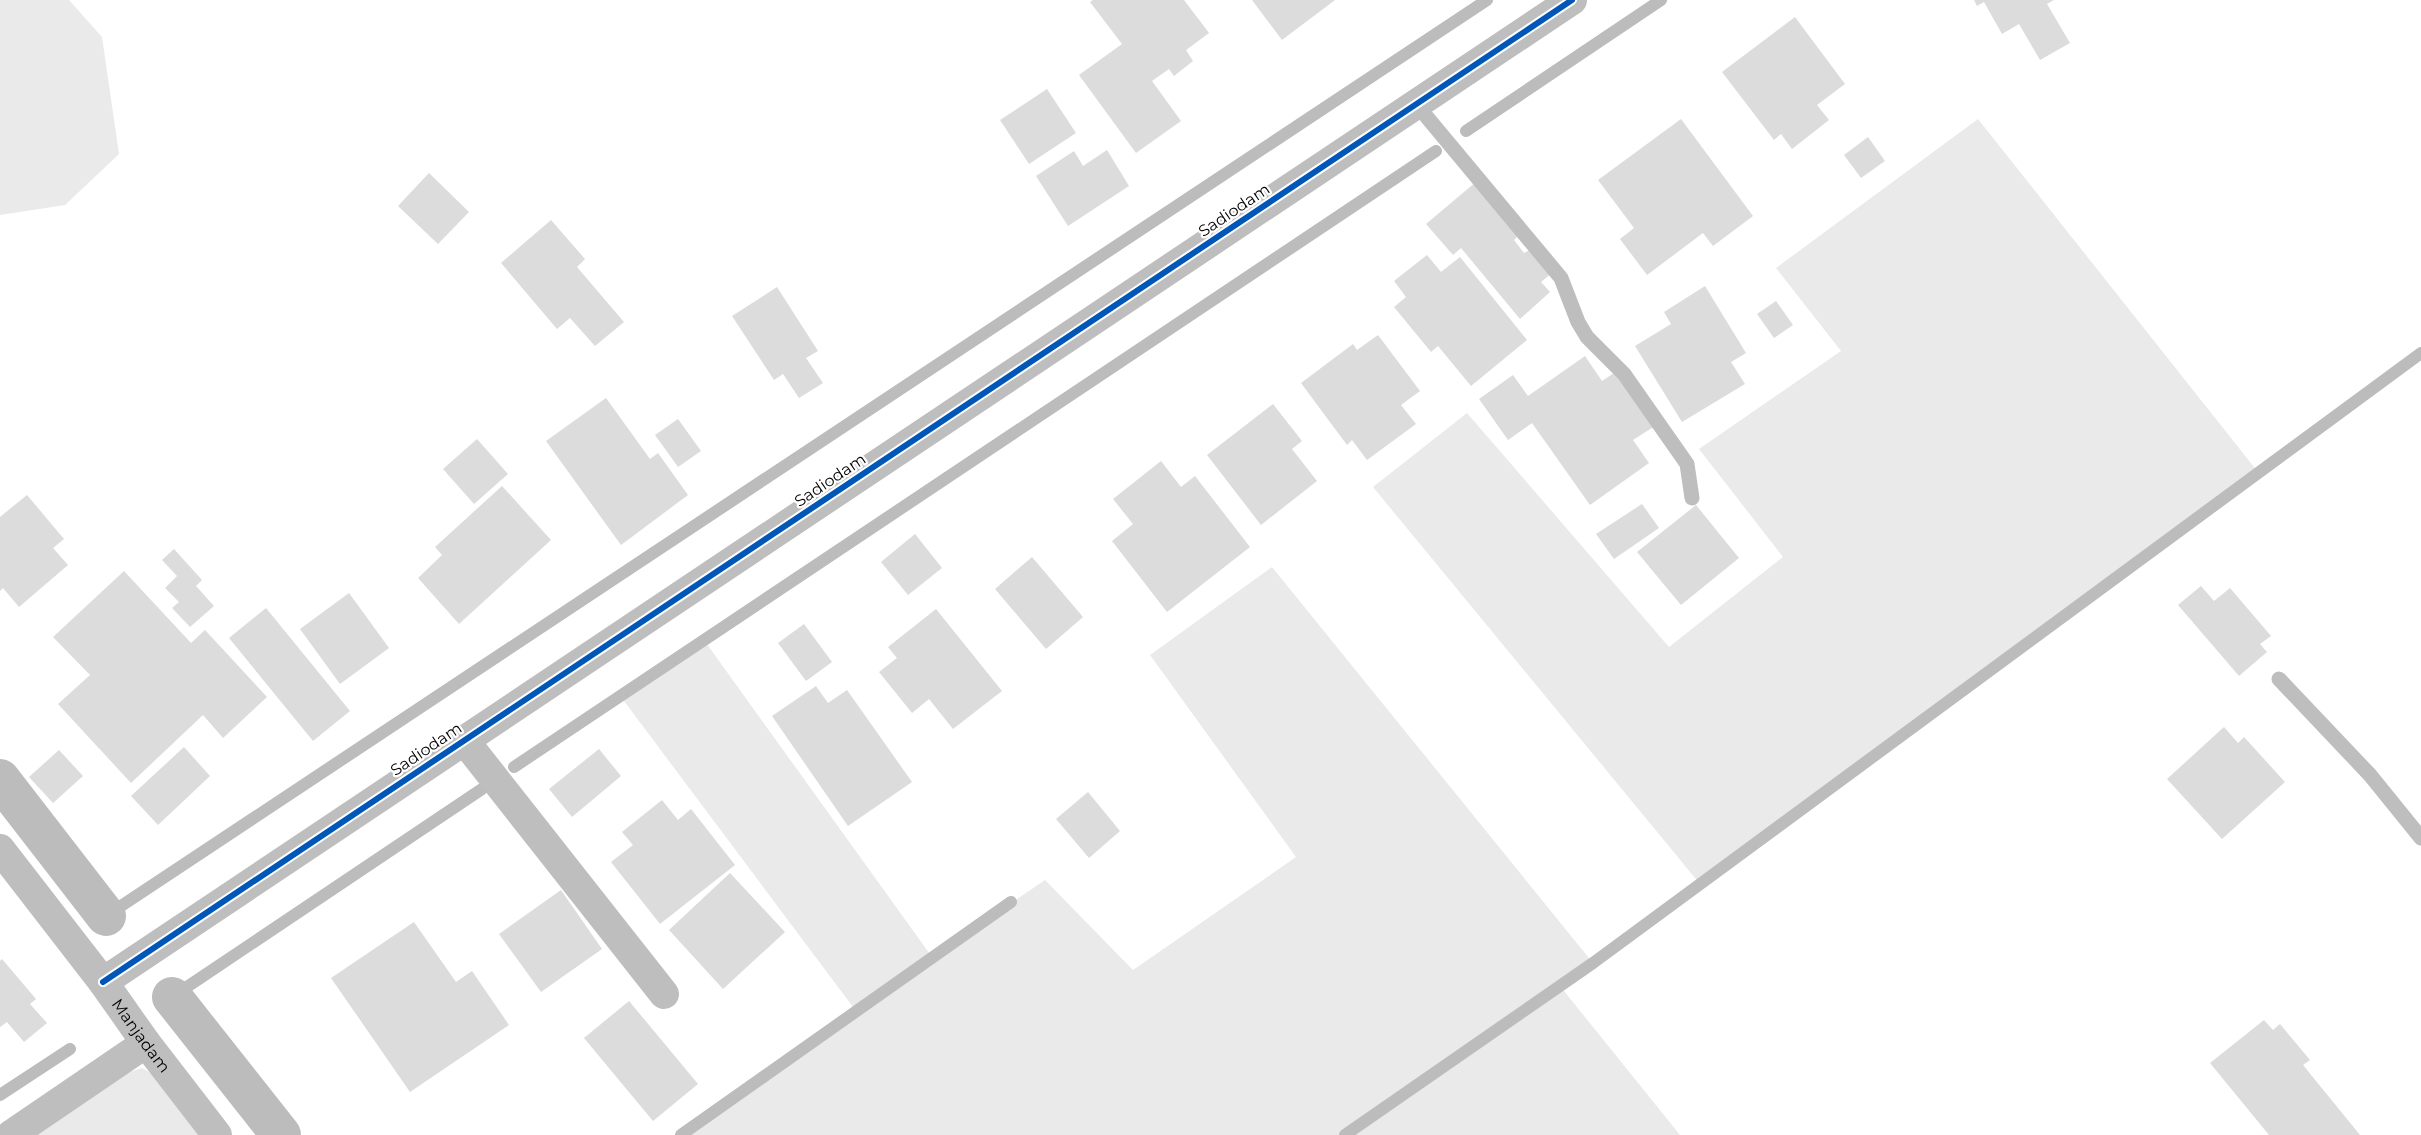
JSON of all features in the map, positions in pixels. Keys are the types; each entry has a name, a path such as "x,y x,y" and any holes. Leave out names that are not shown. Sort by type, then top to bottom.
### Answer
{"street":[{"name":"Sadiodam","path":"103,982 1572,0"},
{"path":"464,740 664,994"},
{"name":"Manjadam","path":"0,849 217,1135"},
{"path":"11,1135 146,1043"}],"lane":[{"path":"1416,104 1562,278 1578,322 1587,337 1624,374 1687,464 1692,498"},
{"path":"2279,679 2370,775 2421,838"}],"shaded area":[{"path":"0,0 69,0 102,37 119,154 65,205 0,215"},
{"path":"1978,119 2258,472 1700,884 1373,487 1467,413 1669,647 1783,557 1699,449 1841,351 1776,268"},
{"path":"1272,567 1593,963 1560,986 1680,1135 681,1135 856,1011 621,697 704,640 932,957 1045,880 1133,970 1296,857 1150,655"},
{"path":"142,1068 160,1078 203,1135 34,1135 123,1074"}],"building":[{"path":"1093,0 1184,0 1209,33 1186,50 1193,61 1174,76 1169,69 1152,81 1181,121 1136,153 1079,75 1122,44 1090,2"},
{"path":"1252,0 1335,0 1282,40"},
{"path":"1974,0 2054,0 2047,4 2070,43 2040,60 2019,24 2002,34 1984,2 1977,6"},
{"path":"1795,17 1845,84 1817,105 1829,120 1792,149 1781,134 1774,140 1722,72"},
{"path":"1047,89 1076,133 1029,164 1000,120"},
{"path":"1681,119 1753,216 1713,246 1703,233 1647,275 1620,239 1634,228 1598,180"},
{"path":"1868,137 1885,161 1861,178 1844,155"},
{"path":"1107,150 1129,186 1068,226 1036,176 1074,151 1083,166"},
{"path":"429,173 469,212 438,244 398,206"},
{"path":"1477,181 1521,233 1514,240 1524,253 1533,248 1553,272 1541,282 1550,292 1520,319 1461,248 1453,255 1426,224"},
{"path":"551,220 585,259 577,267 624,322 595,346 570,318 557,329 501,263"},
{"path":"1427,255 1441,272 1460,257 1527,340 1471,386 1438,346 1431,352 1394,307 1406,297 1394,281"},
{"path":"1705,286 1746,353 1731,362 1745,384 1682,422 1635,346 1671,324 1664,312"},
{"path":"777,287 818,351 806,358 823,383 799,398 783,374 774,380 732,316"},
{"path":"1776,301 1793,325 1774,338 1757,314"},
{"path":"1378,335 1420,391 1401,405 1416,424 1367,460 1352,440 1347,445 1301,383 1353,344 1357,350"},
{"path":"1585,356 1602,381 1617,371 1655,426 1633,440 1649,463 1590,505 1532,423 1508,440 1479,399 1513,375 1528,396"},
{"path":"606,398 650,459 658,453 688,495 621,545 546,441"},
{"path":"1273,404 1302,441 1292,449 1317,481 1261,525 1207,455"},
{"path":"678,419 701,451 678,467 655,435"},
{"path":"477,439 508,474 474,504 443,469"},
{"path":"1161,461 1181,487 1195,476 1250,547 1167,612 1112,541 1133,524 1113,499"},
{"path":"502,486 551,540 459,624 418,578 442,555 435,547"},
{"path":"27,495 64,539 53,548 68,565 19,607 3,588 0,591 0,517"},
{"path":"1642,504 1659,528 1614,559 1596,534"},
{"path":"1696,505 1739,558 1681,605 1637,552"},
{"path":"915,534 942,568 908,595 881,562"},
{"path":"174,549 202,580 196,586 214,606 190,627 172,608 179,602 165,588 177,576 162,560"},
{"path":"1032,557 1083,617 1046,649 995,589"},
{"path":"124,571 191,643 205,630 267,697 223,738 203,715 131,783 58,704 90,675 53,637"},
{"path":"2201,586 2214,601 2230,588 2271,636 2260,644 2267,652 2239,676 2178,605"},
{"path":"349,593 389,648 340,684 300,629"},
{"path":"266,608 350,711 313,741 229,638"},
{"path":"936,609 1002,691 953,729 929,699 912,713 879,672 897,658 888,647"},
{"path":"804,624 832,662 806,681 778,643"},
{"path":"816,686 828,703 847,690 912,782 848,826 772,716"},
{"path":"2224,727 2238,743 2244,737 2285,782 2222,839 2167,779"},
{"path":"184,747 210,776 158,825 131,796"},
{"path":"599,749 621,776 572,817 549,789"},
{"path":"59,750 83,776 53,803 29,777"},
{"path":"1088,792 1120,831 1089,858 1056,819"},
{"path":"662,800 678,820 691,809 735,865 660,924 611,862 633,845 622,832"},
{"path":"730,873 785,932 723,989 669,930"},
{"path":"561,890 602,949 541,992 499,934"},
{"path":"414,922 456,982 472,971 509,1025 410,1092 331,978"},
{"path":"2,959 36,999 30,1004 47,1023 24,1042 7,1022 0,1027 0,961"},
{"path":"629,1001 698,1084 653,1121 584,1038"},
{"path":"2264,1020 2273,1030 2280,1024 2310,1060 2303,1065 2360,1135 2269,1135 2210,1063"}],"waterway":[{"path":"106,916 1487,0"},
{"path":"1466,131 1661,0"},
{"path":"514,767 1436,151"},
{"path":"1345,1135 1593,963 2421,353"},
{"path":"0,779 106,916"},
{"path":"172,997 482,789"},
{"path":"681,1135 1011,902"},
{"path":"172,997 281,1135"},
{"path":"0,1095 70,1049"}],"cycle path":[{"path":"103,982 1572,0"}]}
